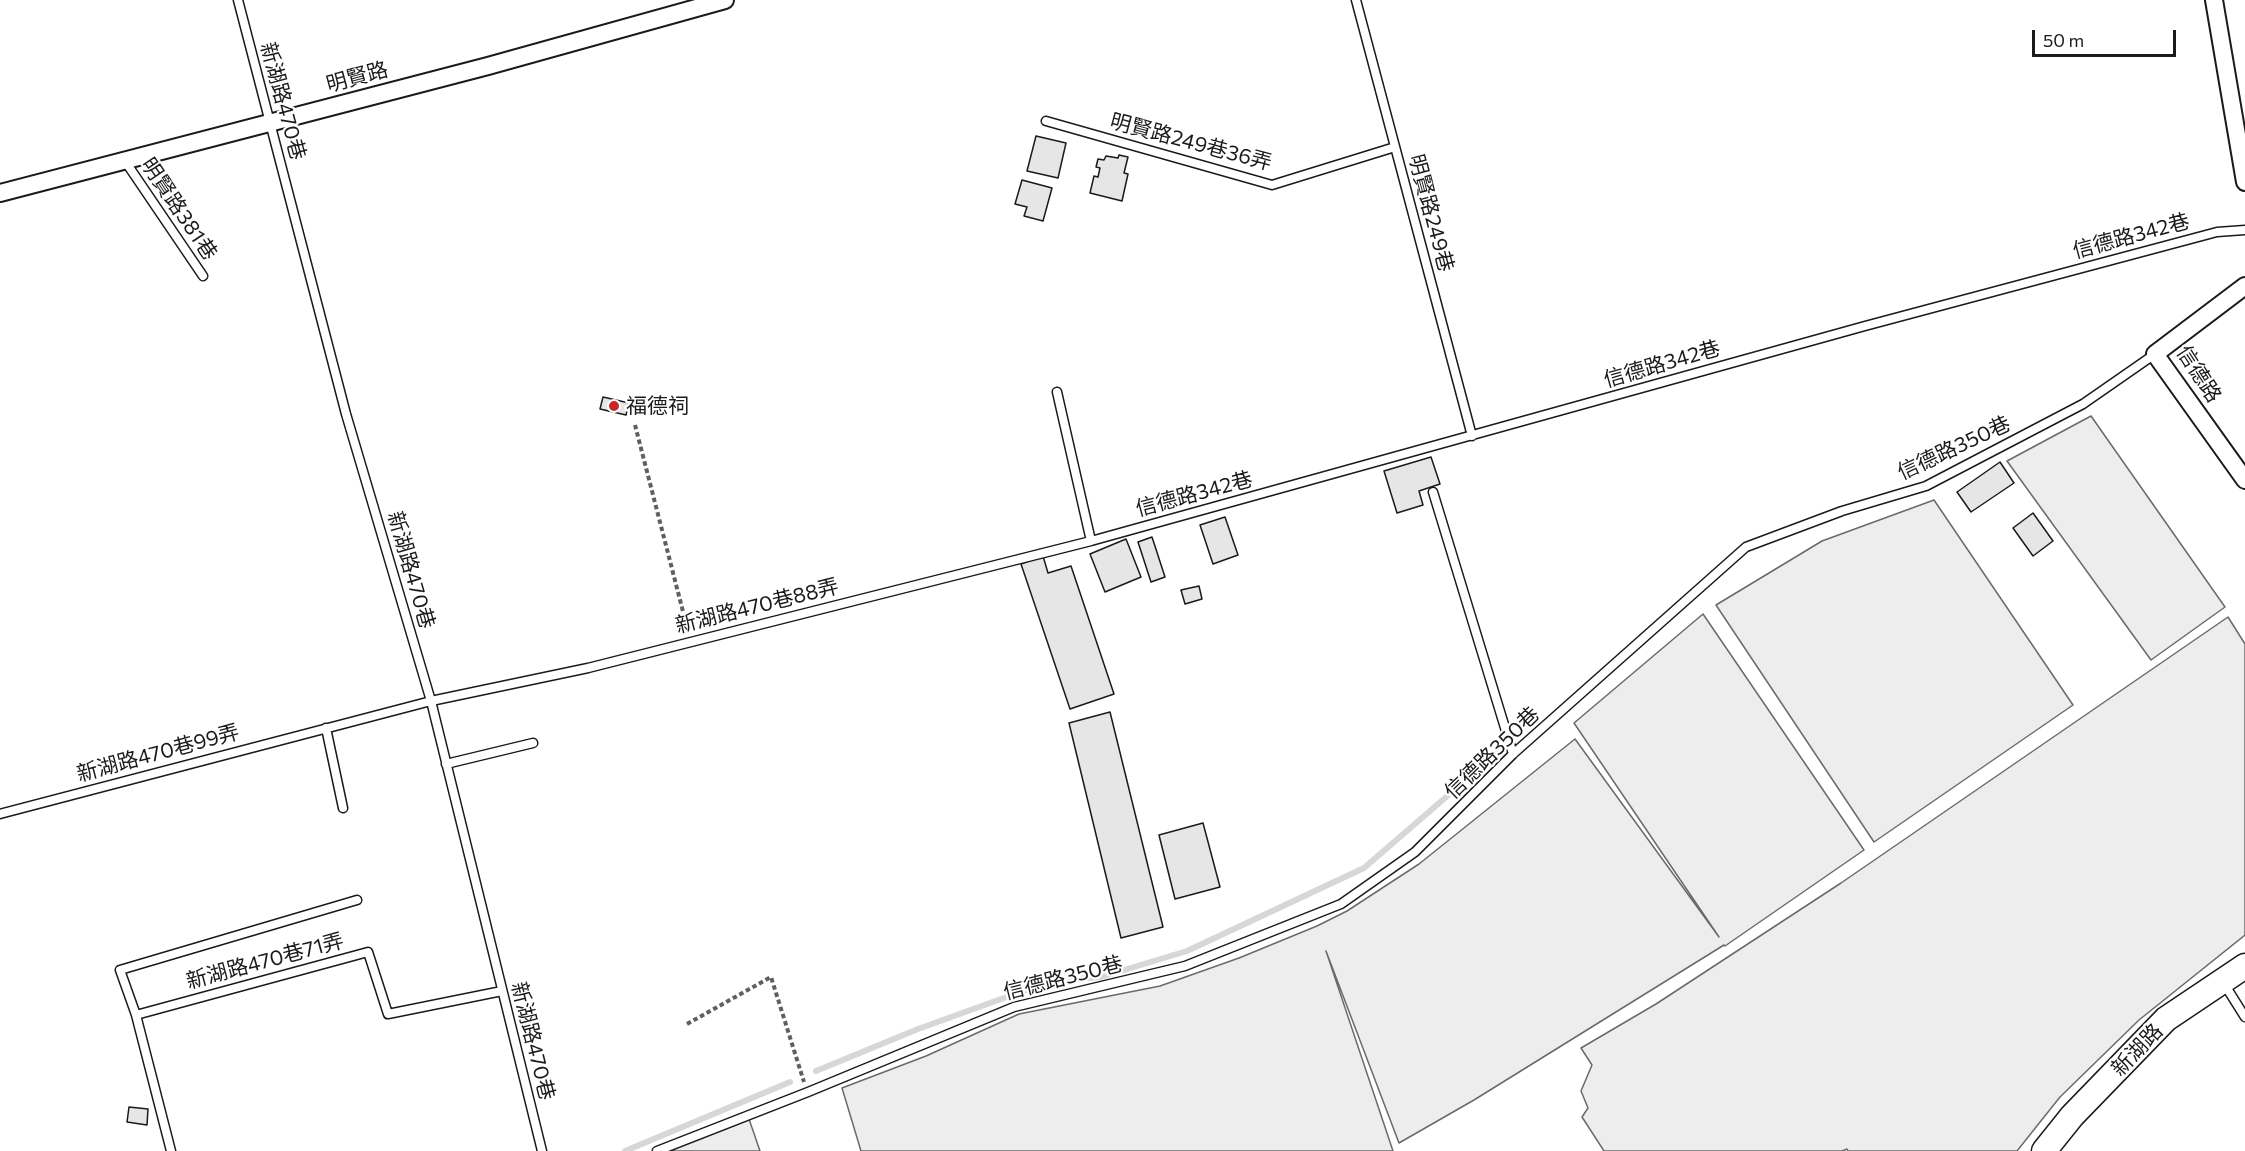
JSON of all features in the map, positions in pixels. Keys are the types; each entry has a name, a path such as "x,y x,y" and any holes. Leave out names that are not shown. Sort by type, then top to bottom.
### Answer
{"street":[{"name":"明賢路","path":"0,193 488,66 725,0"},
{"path":"2214,0 2245,182"},
{"name":"信德路","path":"2245,286 2155,354 2245,480"},
{"name":"新湖路","path":"2044,1151 2072,1116 2166,1019 2245,966"}],"lane":[{"name":"新湖路470巷","path":"238,0 346,414 431,701 542,1151"},
{"name":"明賢路249巷","path":"1356,0 1472,436"},
{"name":"明賢路249巷36弄","path":"1046,121 1272,185 1395,147"},
{"name":"明賢路381巷","path":"125,161 203,276"},
{"name":"信德路342巷","path":"1091,541 1865,326 2217,232 2245,230"},
{"name":"信德路350巷","path":"657,1151 1014,1007 1185,966 1341,904 1415,852 1513,754 1746,547 1842,511 1926,486 2083,404 2155,354"},
{"path":"1057,392 1091,541"},
{"path":"1433,492 1513,754"},
{"name":"新湖路470巷88弄","path":"431,701 588,668 1091,541"},
{"name":"新湖路470巷99弄","path":"0,814 431,701"},
{"path":"326,728 343,808"},
{"path":"446,764 533,743"},
{"name":"新湖路470巷71弄","path":"171,1151 136,1015 120,970 357,900"},
{"name":"新湖路470巷71弄","path":"136,1015 368,952 388,1014 502,990"},
{"path":"2223,982 2245,1017"}],"path":[{"path":"635,425 691,642"},
{"path":"687,1024 771,977 808,1092"}],"shaded area":[{"path":"2091,416 2225,607 2151,660 2007,461"},
{"path":"1934,500 2073,705 1874,842 1716,605 1822,541"},
{"path":"1703,614 1864,850 1725,946 1474,1100 1399,1143 1326,951 1393,1151 861,1151 842,1088 926,1056 1019,1014 1160,986 1239,958 1317,926 1347,911 1419,864 1575,739 1719,937 1574,723"},
{"path":"2228,617 2245,644 2245,935 2139,1020 2060,1097 2017,1151 1848,1151 1847,1149 1842,1151 1604,1151 1582,1117 1588,1108 1581,1091 1592,1065 1581,1048 1656,1004 1841,883"},
{"path":"749,1119 760,1151 664,1151"}],"building":[{"path":"1036,136 1066,143 1058,178 1027,171"},
{"path":"1119,155 1128,157 1124,173 1128,174 1122,201 1090,193 1094,176 1098,177 1100,168 1096,167 1098,159 1104,160 1106,156 1118,158"},
{"path":"1022,180 1052,188 1043,221 1024,216 1027,207 1015,204"},
{"name":"福德祠","path":"603,397 629,403 626,415 600,409"},
{"path":"1431,457 1440,484 1419,491 1423,505 1397,513 1384,471"},
{"path":"2000,462 2014,483 1971,512 1957,492"},
{"path":"2033,513 2053,541 2033,556 2013,528"},
{"path":"1225,517 1238,555 1213,564 1200,525"},
{"path":"1152,537 1165,577 1151,582 1138,542"},
{"path":"1126,539 1141,577 1105,592 1090,554"},
{"path":"1043,556 1048,573 1071,566 1114,694 1070,709 1021,564"},
{"path":"1199,586 1202,599 1185,604 1181,590"},
{"path":"1110,712 1163,927 1121,938 1069,723"},
{"path":"1203,823 1220,887 1175,899 1159,835"},
{"path":"129,1107 148,1109 147,1125 127,1122"}],"waterway":[{"path":"816,1071 918,1029 1051,981 1101,977 1187,951 1364,868 1497,753"},
{"path":"625,1151 790,1082"}],"place":[{"name":"福德祠","path":"614,406"}]}
